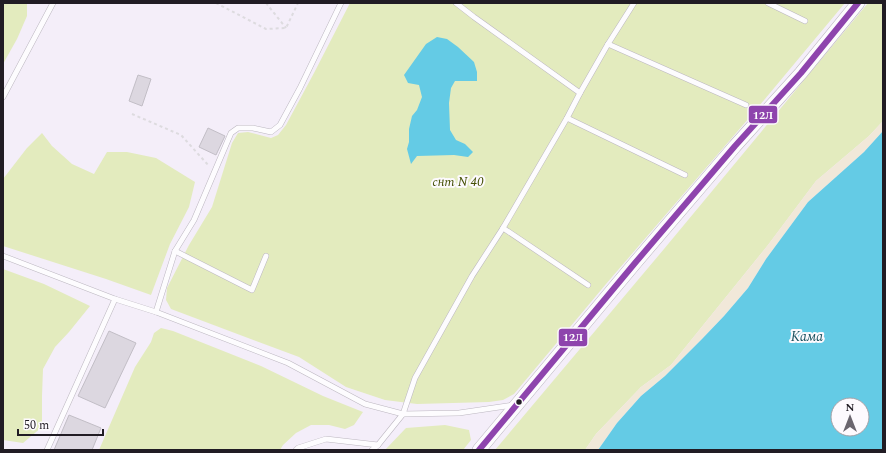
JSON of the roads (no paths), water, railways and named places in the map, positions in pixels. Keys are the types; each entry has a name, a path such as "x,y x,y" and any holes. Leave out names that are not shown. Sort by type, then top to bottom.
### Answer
{"street":[{"path":"479,450 635,263 735,146 801,73 858,3"}],"lane":[{"path":"3,97 53,3"},
{"path":"156,312 175,251 194,220 231,133 238,128 253,128 270,132 280,125 300,88 341,3"},
{"path":"456,3 580,93"},
{"path":"372,450 378,445 403,414 415,378 472,276 503,228 608,44 634,3"},
{"path":"768,3 805,20"},
{"path":"608,44 746,105"},
{"path":"567,118 685,174"},
{"path":"503,228 588,285"},
{"path":"175,251 252,290 266,256"},
{"path":"3,256 115,299 156,312 288,363 365,404 403,414 459,413 517,404"},
{"path":"47,450 115,299"},
{"path":"296,450 326,439 378,445"}],"water":[{"path":"437,37 447,39 474,62 477,72 477,81 455,81 451,88 449,103 450,130 456,140 465,144 473,152 468,157 454,155 417,156 411,164 407,149 409,142 409,129 412,116 417,110 422,97 419,85 408,83 404,75 426,44"},
{"name":"Кама","path":"883,131 883,450 598,450 617,423 641,396 665,376 702,339 748,288 766,259 808,202 864,152"}],"park label":[{"name":"снт N 40","path":"458,182"}]}
